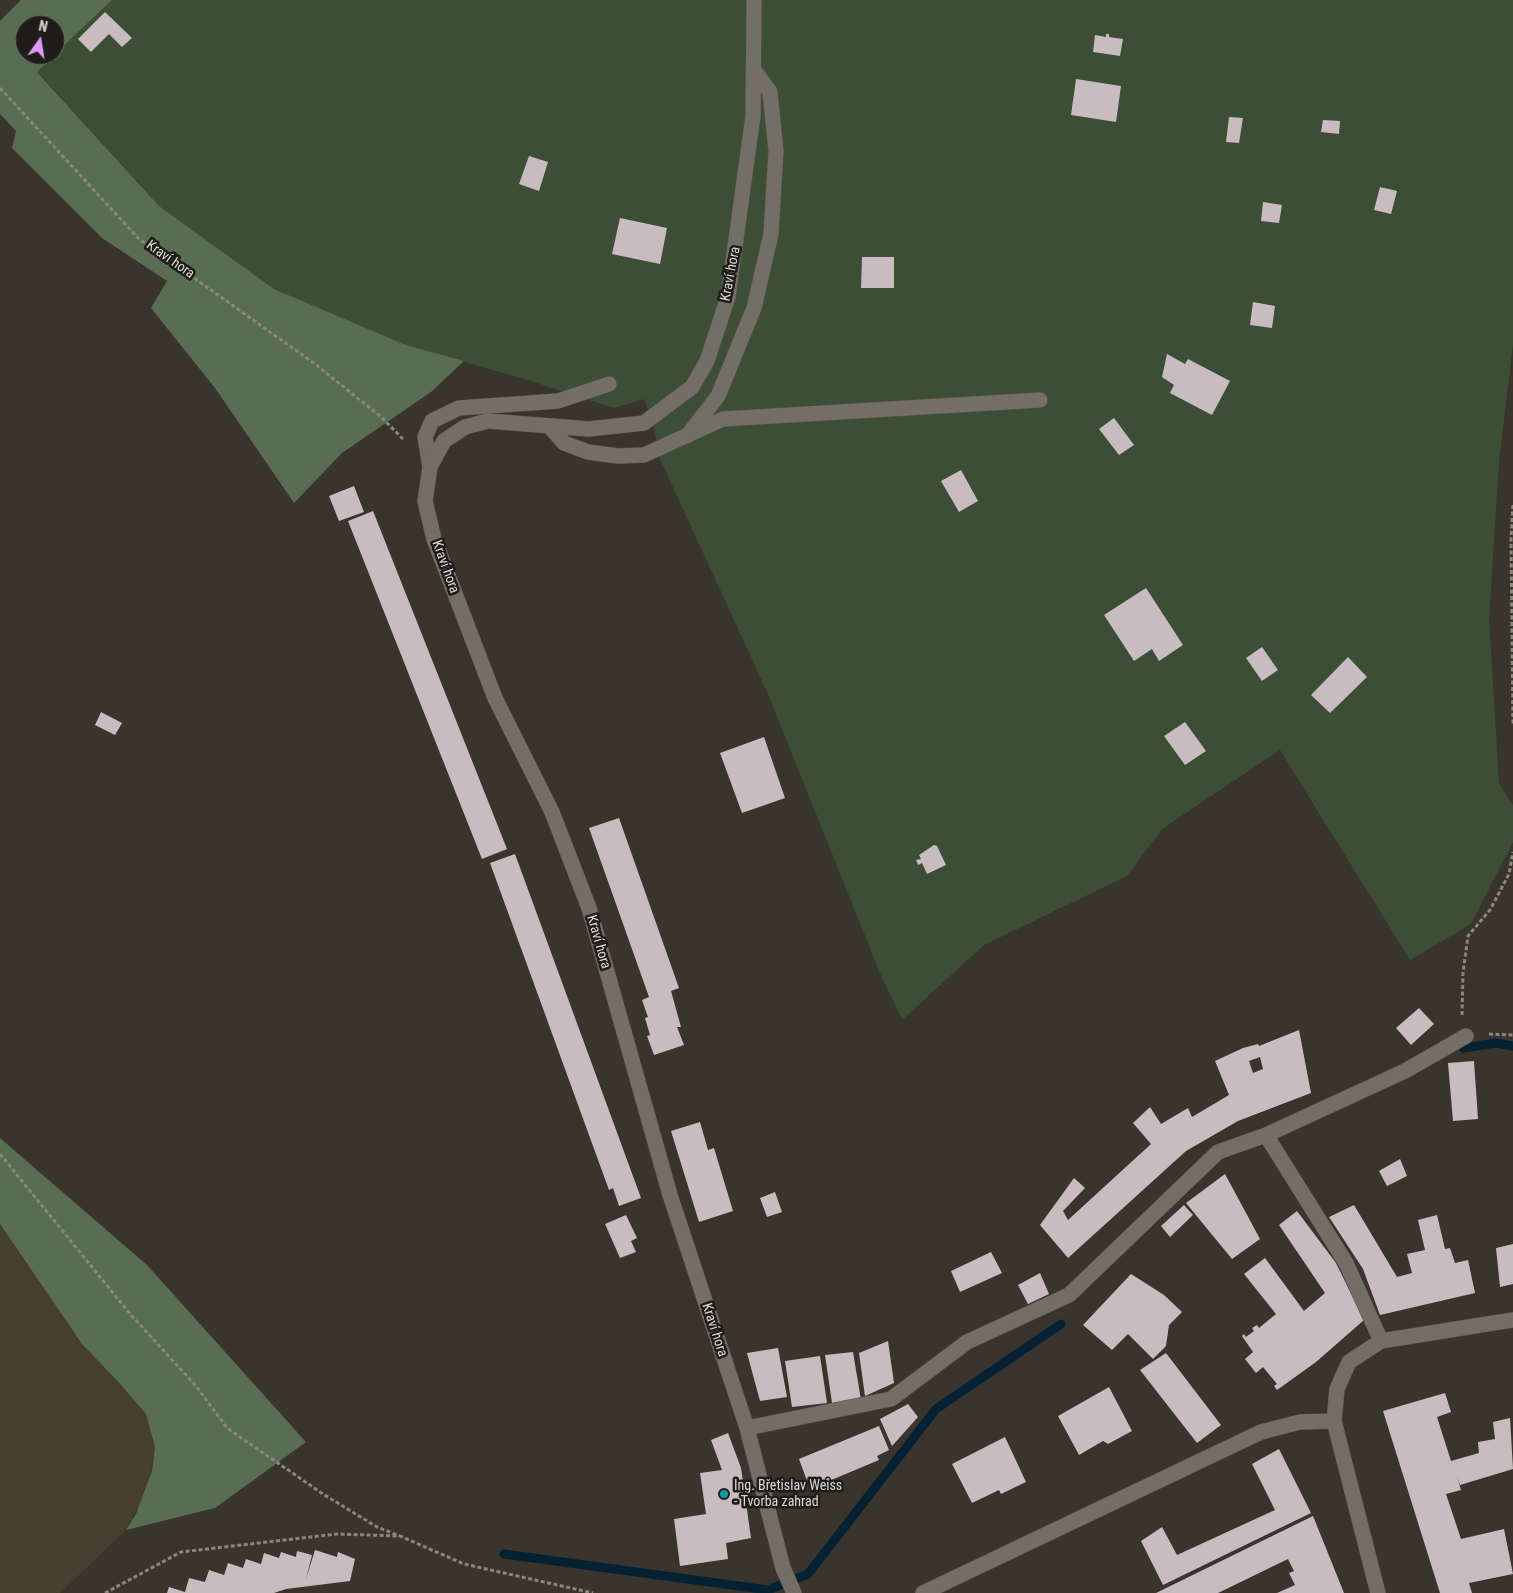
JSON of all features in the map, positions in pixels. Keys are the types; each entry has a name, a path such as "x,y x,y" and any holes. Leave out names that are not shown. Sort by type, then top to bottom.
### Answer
{"street":[{"name":"Kraví hora","path":"754,0 753,116 728,297 707,361 692,387 644,423 589,429 488,421 465,427 444,442 430,467 425,501 434,539 495,698 552,812 589,908 670,1195 747,1428 783,1568 794,1593"},
{"path":"687,436 718,396 754,308 771,234 776,151 770,92 754,70"},
{"path":"430,467 425,438 432,422 459,408 558,401 609,384"},
{"path":"549,426 564,443 588,452 618,456 644,455 723,419 1040,400"},
{"path":"747,1428 891,1398 967,1342 1069,1296 1218,1152 1266,1135 1405,1071 1466,1036"},
{"path":"1266,1135 1346,1263 1382,1341"},
{"path":"1378,1593 1334,1421 1337,1389 1349,1362 1382,1341 1513,1320"},
{"path":"923,1593 1261,1432 1300,1422 1334,1421"}],"path":[{"name":"Kraví hora","path":"0,88 138,238 315,364 380,416 430,467"},
{"path":"1513,506 1511,608 1513,725"},
{"path":"1452,1044 1463,1010 1463,973 1468,936 1494,902 1509,874 1513,852"},
{"path":"0,1154 131,1316 196,1386 227,1428 331,1499 377,1527 464,1564 594,1593"},
{"path":"105,1593 180,1552 337,1534 400,1536"}],"shaded area":[{"path":"0,1224 82,1344 146,1414 155,1447 148,1488 126,1530 60,1593 0,1593"}],"green space":[{"path":"21,0 112,0 65,45 65,15 15,15 15,65 44,65 37,72 159,206 274,289 406,345 464,361 431,392 342,453 294,503 215,388 151,308 167,281 102,238 12,148 16,131 0,114 0,21"},
{"path":"112,0 1513,0 1513,344 1499,462 1489,619 1499,783 1513,805 1513,842 1471,924 1410,960 1280,750 1162,829 1127,876 984,945 902,1020 880,973 768,694 660,459 652,418 644,399 614,408 531,381 406,345 274,289 159,206 37,71 43,65 65,65 65,44"},
{"path":"0,1138 147,1265 306,1442 215,1508 126,1530 136,1514 152,1471 155,1447 146,1414 82,1344 0,1224"}],"building":[{"path":"105,12 132,38 122,47 109,34 91,52 78,39"},
{"path":"1106,34 1109,34 1109,37 1123,39 1120,56 1093,52 1095,35 1106,37"},
{"path":"1076,79 1121,86 1116,122 1071,115"},
{"path":"1229,117 1243,118 1239,143 1226,142"},
{"path":"1323,120 1340,121 1339,134 1321,132"},
{"path":"529,156 548,162 539,191 519,184"},
{"path":"1380,187 1397,191 1391,214 1374,210"},
{"path":"1263,202 1282,205 1279,223 1261,221"},
{"path":"620,218 667,228 660,264 612,254"},
{"path":"862,257 894,257 894,288 861,288"},
{"path":"1253,302 1275,306 1272,328 1250,325"},
{"path":"1167,354 1185,364 1188,359 1230,381 1212,415 1170,393 1174,385 1162,377"},
{"path":"1114,418 1134,445 1119,455 1099,429"},
{"path":"961,470 978,501 959,512 941,481"},
{"path":"354,486 364,512 339,521 329,496"},
{"path":"373,511 507,849 482,859 348,521"},
{"path":"1146,588 1183,645 1159,661 1152,649 1134,661 1104,615"},
{"path":"1262,647 1278,670 1262,681 1246,658"},
{"path":"1348,657 1367,677 1330,713 1311,695"},
{"path":"101,712 122,723 115,735 95,725"},
{"path":"1185,722 1206,751 1185,765 1164,736"},
{"path":"764,737 785,798 742,813 720,753"},
{"path":"619,818 679,988 671,991 681,1027 677,1027 684,1045 654,1055 647,1036 650,1035 645,1018 648,1017 642,1000 649,997 589,828"},
{"path":"934,845 937,846 946,865 927,874 922,863 918,865 916,860 921,859 919,855"},
{"path":"515,854 641,1198 619,1206 613,1188 609,1190 490,863"},
{"path":"1419,1008 1434,1024 1411,1045 1396,1028"},
{"path":"1299,1030 1311,1093 1238,1121 1186,1151 1068,1258 1040,1225 1074,1178 1085,1188 1063,1211 1068,1220 1151,1144 1133,1123 1150,1107 1161,1124 1188,1108 1192,1117 1229,1095 1215,1061 1243,1048 1258,1044 1259,1046","holes":["1260,1057 1263,1069 1253,1073 1249,1061"]},
{"path":"1474,1061 1478,1119 1453,1121 1448,1063"},
{"path":"700,1122 708,1150 714,1148 733,1211 699,1222 671,1131"},
{"path":"1400,1159 1407,1176 1387,1186 1379,1171"},
{"path":"1225,1174 1260,1239 1232,1259 1186,1203"},
{"path":"775,1192 782,1212 767,1217 760,1198"},
{"path":"1184,1205 1193,1215 1170,1237 1161,1226"},
{"path":"1354,1205 1397,1277 1412,1273 1407,1254 1425,1250 1418,1220 1437,1215 1445,1249 1450,1248 1455,1263 1468,1260 1475,1293 1380,1315 1363,1269 1329,1217"},
{"path":"1297,1211 1336,1263 1364,1320 1316,1362 1277,1390 1274,1386 1277,1384 1263,1367 1256,1373 1245,1359 1253,1352 1242,1336 1244,1334 1246,1337 1254,1331 1252,1328 1257,1325 1259,1328 1276,1314 1244,1274 1265,1258 1304,1311 1325,1293 1279,1225"},
{"path":"626,1215 637,1238 631,1241 636,1252 620,1258 605,1224"},
{"path":"1513,1244 1513,1284 1500,1287 1496,1248"},
{"path":"991,1252 1002,1273 960,1292 951,1271"},
{"path":"1040,1273 1049,1294 1028,1304 1018,1285"},
{"path":"1131,1274 1164,1295 1182,1312 1169,1325 1166,1346 1153,1359 1128,1334 1112,1350 1083,1325"},
{"path":"888,1341 894,1383 865,1396 859,1353"},
{"path":"778,1348 787,1397 760,1401 747,1353"},
{"path":"853,1352 861,1400 832,1403 825,1355"},
{"path":"1166,1353 1221,1425 1197,1443 1140,1370"},
{"path":"820,1356 827,1403 792,1407 785,1361"},
{"path":"1109,1387 1132,1431 1108,1444 1103,1441 1079,1455 1058,1416"},
{"path":"1445,1393 1451,1412 1437,1417 1451,1461 1479,1453 1478,1442 1495,1439 1493,1422 1510,1418 1513,1469 1460,1485 1457,1477 1461,1490 1446,1494 1461,1539 1504,1529 1513,1574 1469,1583 1472,1593 1440,1593 1383,1411"},
{"path":"908,1404 918,1417 892,1446 880,1419"},
{"path":"879,1426 889,1450 877,1456 879,1460 810,1489 799,1459"},
{"name":"Ing. Břetislav Weiss - Tvorba zahrad","path":"728,1433 741,1468 751,1538 726,1543 728,1559 680,1566 674,1519 706,1514 700,1473 722,1470 711,1440"},
{"path":"1005,1437 1026,1482 1001,1494 999,1490 972,1503 952,1464"},
{"path":"1279,1449 1311,1513 1163,1585 1141,1541 1162,1527 1177,1555 1275,1510 1252,1464"},
{"path":"1313,1516 1344,1593 1277,1593 1295,1585 1289,1573 1294,1571 1288,1559 1218,1593 1156,1593"},
{"path":"315,1550 337,1557 338,1552 355,1559 350,1581 286,1589 274,1593 167,1593 169,1587 185,1592 189,1578 205,1582 209,1570 224,1575 228,1563 243,1568 246,1559 261,1564 264,1553 279,1558 281,1552 296,1557 297,1551 312,1555 306,1579"}],"waterway":[{"path":"1463,1048 1496,1043 1513,1046"},
{"path":"504,1554 768,1590 808,1574 936,1409 1061,1324"}],"place":[{"name":"Ing. Břetislav Weiss - Tvorba zahrad","path":"724,1494"}]}
